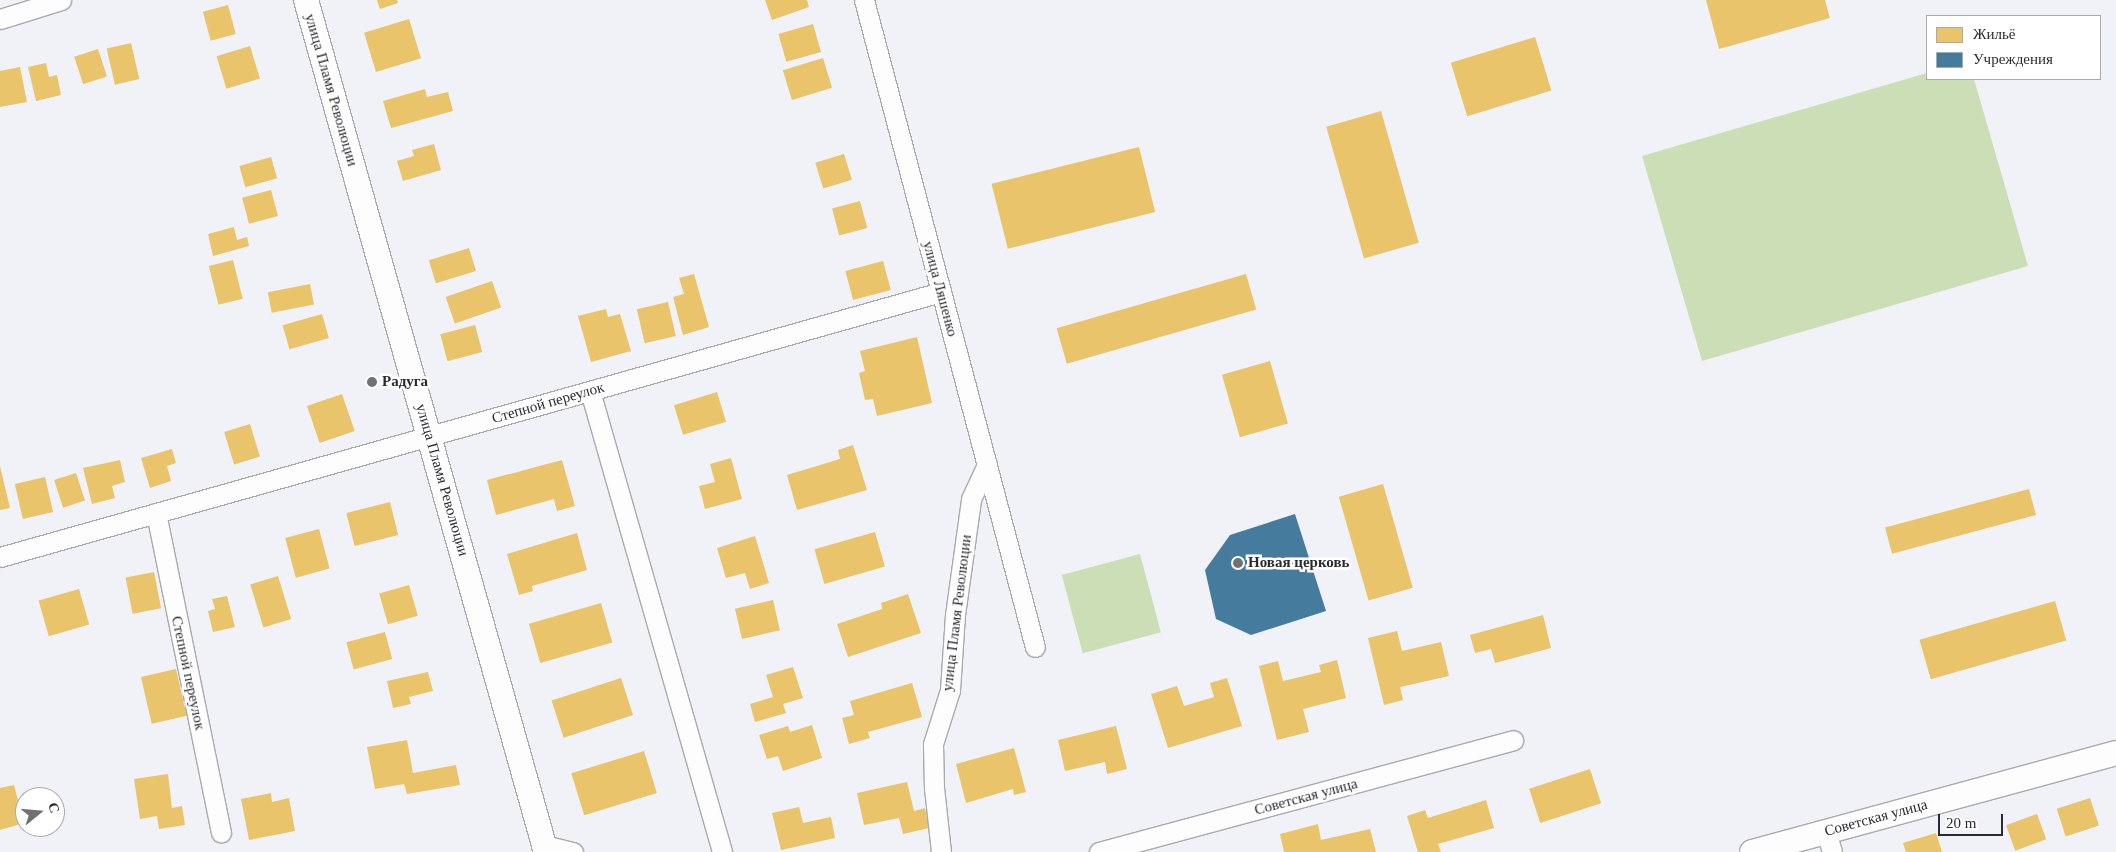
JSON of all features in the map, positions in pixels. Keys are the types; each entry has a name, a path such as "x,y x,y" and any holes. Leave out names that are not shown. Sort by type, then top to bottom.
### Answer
{"street":[{"path":"0,19 61,0"},
{"name":"улица Пламя Революции","path":"306,0 545,848 573,852"},
{"name":"улица Ляшенко","path":"864,0 1035,647"},
{"name":"Степной переулок","path":"0,557 941,292"},
{"path":"590,391 722,852"},
{"name":"улица Пламя Революции","path":"941,852 934,788 933,744 950,690 955,615 971,499 987,465"},
{"name":"Степной переулок","path":"156,513 221,832"},
{"name":"Советская улица","path":"1099,852 1513,740"},
{"name":"Советская улица","path":"1752,852 1829,842 2116,754"}],"green space":[{"path":"1926,73 1926,80 1974,80 2028,266 1702,361 1642,156"},
{"path":"1140,554 1161,632 1083,653 1062,575"}],"building: Жильё":[{"path":"377,0 397,0 398,3 380,9"},
{"path":"765,0 807,0 809,7 772,20"},
{"path":"1706,0 1825,0 1830,18 1719,49"},
{"path":"228,5 236,34 211,41 203,12"},
{"path":"409,19 421,58 376,72 364,33"},
{"path":"813,24 821,52 786,62 778,34"},
{"path":"1535,37 1551,91 1467,116 1451,63"},
{"path":"131,43 139,79 115,85 107,49"},
{"path":"250,46 260,79 226,89 217,56"},
{"path":"98,49 107,77 83,84 74,57"},
{"path":"823,58 832,88 792,100 783,70"},
{"path":"46,63 49,77 57,75 61,95 36,101 28,67"},
{"path":"20,67 27,102 0,107 0,71"},
{"path":"425,89 427,97 448,92 453,111 391,128 383,101"},
{"path":"1381,111 1419,243 1364,258 1326,127"},
{"path":"434,144 441,170 403,181 397,161 414,156 412,150"},
{"path":"1139,147 1155,212 1008,249 992,184"},
{"path":"844,154 852,180 823,189 815,163"},
{"path":"271,157 277,178 245,187 239,166"},
{"path":"271,190 278,216 249,224 242,198"},
{"path":"860,201 867,228 839,236 832,209"},
{"path":"234,227 237,240 247,237 249,246 213,256 208,234"},
{"path":"469,248 476,271 436,283 429,260"},
{"path":"233,260 243,299 218,305 209,266"},
{"path":"883,261 891,290 853,300 845,271"},
{"path":"694,274 709,327 683,335 673,297 684,294 679,278"},
{"path":"1246,274 1256,310 1067,364 1057,328"},
{"path":"492,281 501,307 455,323 446,297"},
{"path":"310,284 314,305 272,313 268,292"},
{"path":"668,302 676,336 645,343 637,309"},
{"path":"606,309 608,317 620,314 631,351 591,362 578,316"},
{"path":"322,314 329,338 289,349 283,325"},
{"path":"475,325 482,352 447,361 440,334"},
{"path":"917,337 932,403 877,416 873,399 865,400 859,373 865,371 860,351"},
{"path":"1270,361 1288,423 1240,437 1222,375"},
{"path":"717,392 726,422 683,435 674,405"},
{"path":"342,394 355,431 320,443 307,406"},
{"path":"250,424 260,457 234,464 224,432"},
{"path":"853,445 867,490 797,510 787,475 840,459 838,450"},
{"path":"172,449 176,463 167,466 171,481 150,488 141,458"},
{"path":"731,458 742,499 705,509 699,486 715,482 710,464"},
{"path":"120,460 125,482 112,486 115,498 92,504 83,468"},
{"path":"562,460 575,506 557,511 554,499 496,515 487,480"},
{"path":"0,466 10,508 0,510"},
{"path":"76,473 85,501 63,508 54,480"},
{"path":"45,477 53,512 23,519 15,484"},
{"path":"1383,484 1413,588 1369,600 1339,497"},
{"path":"2029,489 2036,515 1892,554 1885,528"},
{"path":"390,502 398,535 355,546 346,513"},
{"path":"319,529 330,569 296,578 285,538"},
{"path":"875,532 885,567 824,584 814,549"},
{"path":"577,533 587,570 532,586 533,591 519,595 507,554"},
{"path":"755,536 769,583 750,589 745,573 726,578 717,548"},
{"path":"154,572 161,608 133,614 126,578"},
{"path":"278,576 291,619 263,628 250,584"},
{"path":"409,585 418,616 388,624 379,594"},
{"path":"79,589 89,625 49,636 39,601"},
{"path":"908,594 921,633 848,657 837,624 882,609 881,603"},
{"path":"227,596 235,627 213,632 208,611 215,609 212,599"},
{"path":"773,600 780,630 742,639 735,609"},
{"path":"2055,601 2066,640 1931,679 1919,640"},
{"path":"601,603 612,642 540,663 529,624"},
{"path":"1543,615 1551,648 1495,663 1491,649 1475,653 1470,635"},
{"path":"1397,631 1402,651 1441,642 1449,676 1400,687 1403,700 1384,705 1368,638"},
{"path":"385,632 392,659 354,669 346,642"},
{"path":"1337,660 1346,698 1303,709 1309,732 1277,740 1259,666 1278,661 1283,681 1321,672 1319,665"},
{"path":"793,667 803,698 783,704 786,713 755,722 750,704 773,697 766,675"},
{"path":"176,669 187,716 152,724 141,677"},
{"path":"428,672 433,691 409,697 411,704 393,708 387,681"},
{"path":"621,678 633,715 564,738 552,701"},
{"path":"1227,678 1242,726 1168,748 1151,694 1177,686 1184,706 1214,697 1210,683"},
{"path":"912,683 922,717 868,732 870,738 849,744 842,718 854,715 850,701"},
{"path":"812,725 822,758 783,771 778,756 767,759 759,735 788,726 790,732"},
{"path":"1116,726 1127,769 1107,774 1105,762 1065,771 1058,740"},
{"path":"407,740 413,773 456,765 460,785 407,794 404,784 375,789 367,747"},
{"path":"1014,748 1026,792 1014,795 1013,789 966,803 956,764"},
{"path":"644,751 657,793 584,815 571,773"},
{"path":"1590,769 1601,803 1540,823 1529,789"},
{"path":"168,774 172,808 182,806 185,825 159,829 157,816 140,819 134,779"},
{"path":"907,782 914,811 925,808 929,828 903,834 899,818 864,825 857,793"},
{"path":"14,785 15,826 0,830 0,788"},
{"path":"271,793 272,802 289,798 295,831 249,840 241,799"},
{"path":"2090,798 2099,826 2066,836 2057,809"},
{"path":"1486,800 1494,828 1438,844 1441,852 1418,852 1407,816 1425,810 1428,818"},
{"path":"799,807 803,823 831,817 835,838 781,850 772,813"},
{"path":"2037,814 2046,839 2015,851 2006,825"},
{"path":"1318,824 1321,840 1370,829 1376,852 1284,852 1280,834"},
{"path":"1936,833 1942,852 1906,852 1903,843"}],"building: Учреждения":[{"path":"1295,514 1326,611 1251,635 1216,619 1205,570 1230,535"}],"place":[{"name":"Радуга","path":"372,382"},
{"name":"Новая церковь","path":"1238,563"}]}
